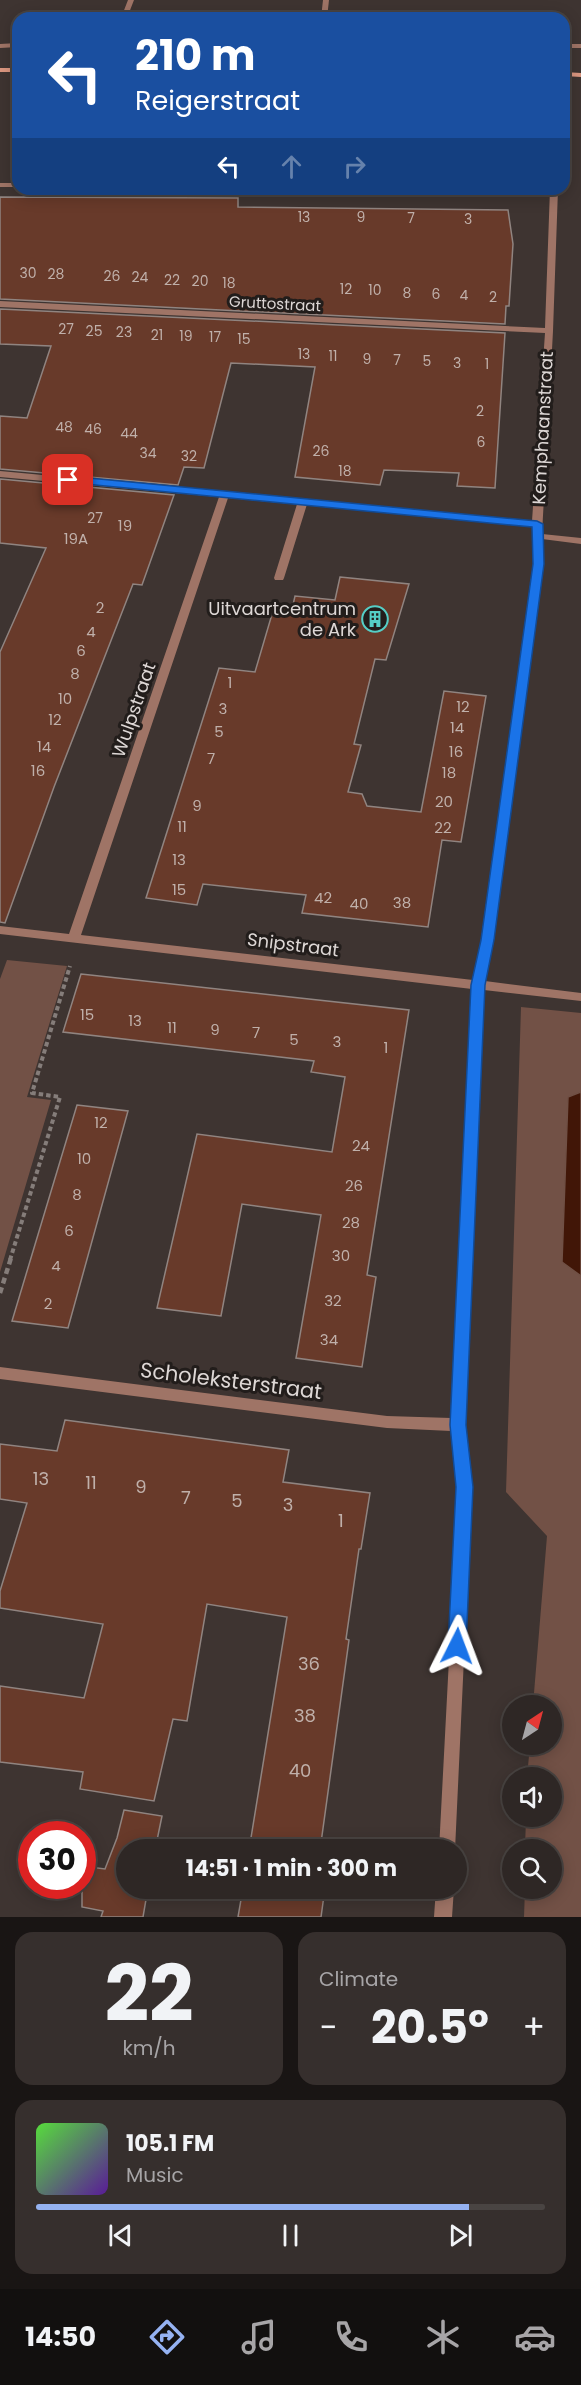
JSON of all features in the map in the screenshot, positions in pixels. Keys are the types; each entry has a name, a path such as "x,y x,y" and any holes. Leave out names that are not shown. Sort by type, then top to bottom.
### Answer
{"street":[{"name":"Kemphaanstraat","path":"448,1839 465,1487 458,1425 478,985 487,940 538,564 537,530 549,331 554,195"},
{"name":"Gruttostraat","path":"0,304 549,331"},
{"path":"0,474 303,501 537,530 581,541"},
{"name":"Wulpstraat","path":"74,937 225,494"},
{"path":"279,578 303,501"},
{"name":"Snipstraat","path":"0,930 581,997"},
{"name":"Scholeksterstraat","path":"0,1373 387,1422 458,1425"},
{"path":"443,1917 444,1899"}],"path":[{"path":"0,1293 60,1098 32,1092 71,963 74,937"}],"shaded area":[{"path":"7,960 67,966 27,1097 51,1100 0,1272 0,979"},
{"path":"521,1007 581,1013 581,1092 568,1097 562,1261 581,1276 581,1917 524,1917 525,1899 562,1899 562,1839 525,1839 526,1827 562,1827 562,1767 528,1767 529,1755 562,1755 562,1695 534,1695 547,1536 506,1492"},
{"path":"581,1092 581,1276 562,1262 568,1097"}],"building":[{"path":"0,197 238,198 238,207 508,210 513,244 509,306 506,306 505,324 0,299"},
{"path":"0,309 505,333 495,488 457,486 459,473 384,470 380,485 295,477 315,367 231,363 204,468 184,467 178,485 0,469 0,416 27,418 51,346 0,344"},
{"path":"0,479 174,495 142,585 133,584 54,787 5,923 0,922 0,652 46,548 0,543"},
{"path":"340,577 409,584 386,660 375,659 354,744 361,745 348,792 362,794 367,806 421,812 444,691 486,696 461,842 442,840 428,927 302,913 306,895 203,884 197,905 146,898 219,668 255,672 275,604 293,605 295,596 335,600"},
{"path":"81,974 409,1010 367,1275 376,1277 362,1367 296,1358 321,1215 242,1204 221,1316 157,1308 197,1134 332,1152 345,1077 311,1072 314,1061 63,1032"},
{"path":"77,1105 128,1111 68,1328 12,1321"},
{"path":"65,1420 289,1450 283,1482 370,1493 346,1639 349,1640 322,1839 251,1839 287,1617 207,1604 187,1721 173,1719 154,1801 80,1789 83,1772 0,1762 0,1686 84,1698 103,1624 0,1608 0,1591 27,1503 0,1499 0,1444 57,1451"},
{"path":"124,1810 162,1816 157,1839 117,1838"},
{"path":"116,1841 116,1899 146,1899 143,1917 101,1917 103,1911 82,1907 82,1899 96,1899 96,1868 105,1869"},
{"path":"241,1899 323,1899 321,1917 238,1917"}],"place":[{"name":"Uitvaartcentrum de Ark","path":"375,619"}],"route":[{"path":"68,480 537,524 538,564 487,940 478,985 458,1425 465,1487 457,1646"}]}
